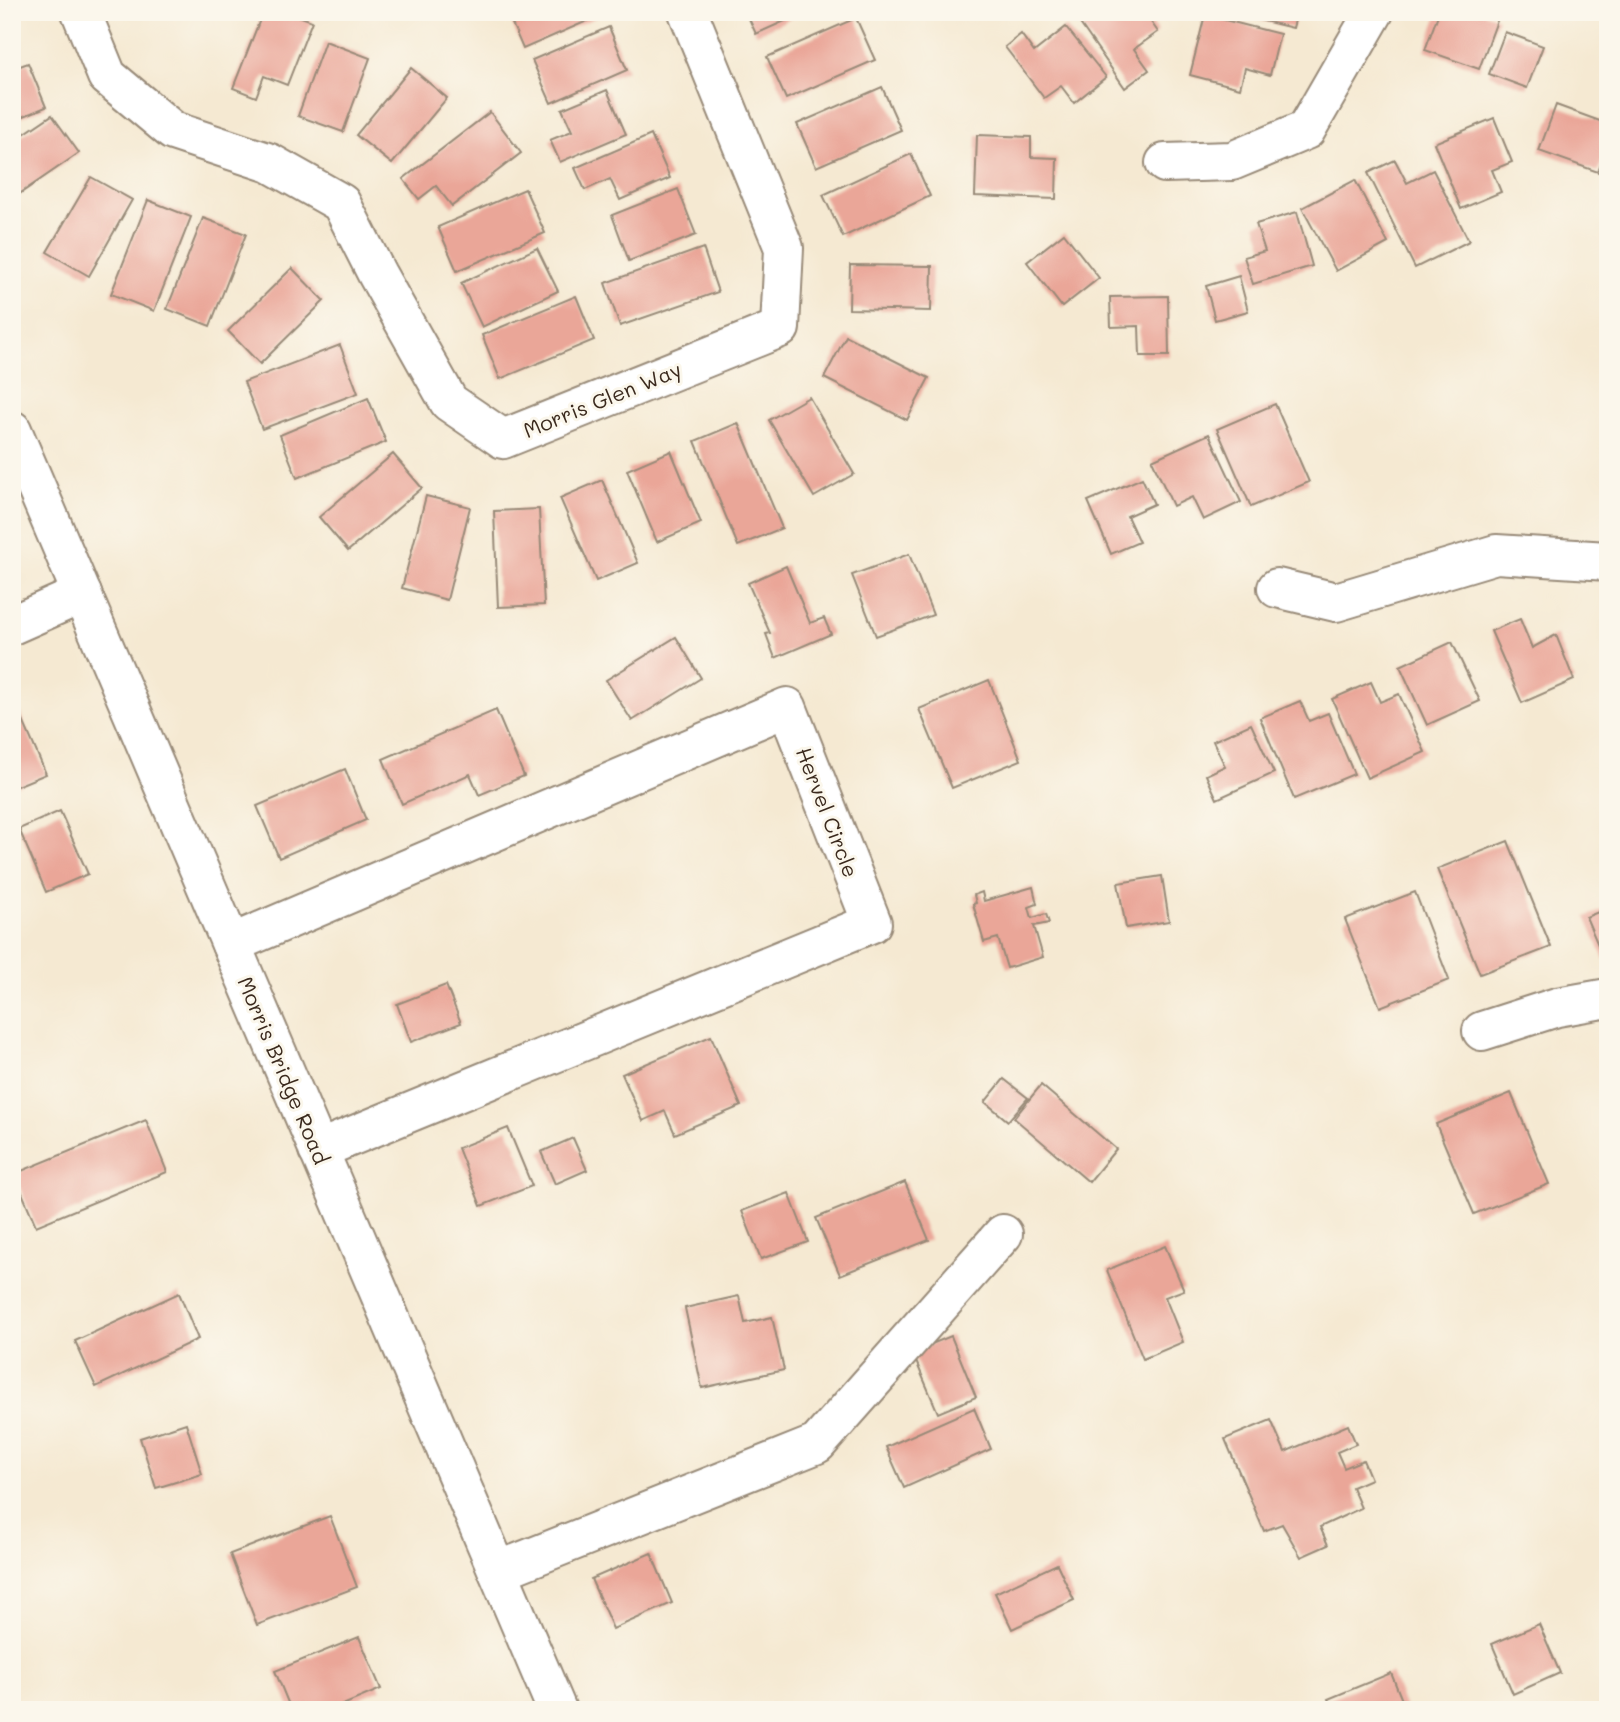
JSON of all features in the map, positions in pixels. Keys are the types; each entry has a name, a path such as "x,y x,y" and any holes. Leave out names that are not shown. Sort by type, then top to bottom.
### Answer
{"street":[{"name":"Morris Glen Way","path":"81,12 107,76 173,131 270,163 341,203 377,274 449,402 503,439 780,328 784,248 688,12"},
{"path":"1165,163 1232,160 1306,130 1374,12"},
{"name":"Morris Bridge Road","path":"12,430 557,1710"},
{"path":"1277,588 1336,602 1496,554 1608,561"},
{"path":"12,625 82,594"},
{"name":"Hervel Circle","path":"231,944 787,707 872,923 318,1150"},
{"path":"1482,1031 1557,1007 1608,998"},
{"path":"498,1571 817,1444 1003,1234"}],"building":[{"path":"263,12 288,12 312,21 287,85 264,76 256,97 233,88"},
{"path":"507,12 599,12 601,15 523,49"},
{"path":"746,12 805,12 756,34"},
{"path":"1093,12 1144,12 1158,32 1134,49 1149,70 1125,88 1079,22"},
{"path":"1248,12 1297,12 1293,28 1247,17"},
{"path":"1439,12 1482,12 1498,18 1479,69 1425,50"},
{"path":"1205,15 1280,34 1270,75 1245,68 1240,88 1190,75"},
{"path":"856,18 875,60 786,99 767,57"},
{"path":"609,27 627,70 551,103 532,60"},
{"path":"1066,27 1106,77 1074,103 1061,86 1044,98 1005,47 1021,34 1034,52"},
{"path":"1505,32 1543,46 1527,88 1489,74"},
{"path":"325,41 370,58 343,132 298,116"},
{"path":"28,63 46,107 12,121 12,69"},
{"path":"411,68 447,98 392,164 356,135"},
{"path":"882,87 901,130 816,167 797,124"},
{"path":"607,90 626,134 560,162 550,140 572,131 562,109"},
{"path":"1556,105 1608,124 1608,146 1598,172 1539,151"},
{"path":"490,112 521,153 452,206 436,186 419,199 403,179"},
{"path":"52,115 79,153 12,199 12,142"},
{"path":"1494,118 1512,162 1492,170 1501,192 1461,209 1434,143"},
{"path":"651,135 670,178 620,200 610,179 585,190 575,168"},
{"path":"977,135 1031,137 1031,157 1057,158 1056,199 975,196"},
{"path":"911,154 930,196 843,237 823,195"},
{"path":"1395,160 1407,183 1433,170 1469,241 1415,268 1368,173"},
{"path":"91,177 132,200 89,276 47,252"},
{"path":"1355,180 1388,243 1336,271 1302,208"},
{"path":"525,189 545,233 457,271 438,227"},
{"path":"678,189 696,235 629,261 612,215"},
{"path":"148,200 191,217 154,311 111,294"},
{"path":"1297,212 1312,266 1253,284 1244,257 1265,251 1256,224"},
{"path":"203,218 246,234 210,326 167,309"},
{"path":"1064,233 1099,278 1062,307 1027,262"},
{"path":"537,248 558,291 482,327 461,283"},
{"path":"703,248 718,292 620,326 605,283"},
{"path":"850,265 932,266 931,311 849,309"},
{"path":"292,268 324,301 260,364 228,331"},
{"path":"1239,276 1248,311 1215,320 1206,286"},
{"path":"576,296 594,340 500,379 482,335"},
{"path":"1168,296 1169,356 1140,356 1139,326 1111,327 1110,297"},
{"path":"846,336 929,378 907,420 824,378"},
{"path":"340,345 358,393 262,429 244,382"},
{"path":"809,397 854,474 814,497 769,420"},
{"path":"368,398 386,442 297,478 280,435"},
{"path":"1275,404 1309,482 1251,507 1217,429"},
{"path":"738,423 782,528 738,546 695,441"},
{"path":"1209,434 1241,502 1203,520 1192,497 1173,506 1152,460"},
{"path":"671,451 701,523 657,542 627,470"},
{"path":"393,454 422,488 348,551 319,517"},
{"path":"1142,478 1154,504 1127,516 1139,542 1111,554 1088,501"},
{"path":"602,480 638,563 596,581 560,498"},
{"path":"426,496 470,507 447,600 402,588"},
{"path":"539,509 544,605 498,607 494,511"},
{"path":"909,554 933,615 876,636 852,575"},
{"path":"786,566 810,623 824,618 831,634 775,658 766,634 770,633 748,583"},
{"path":"1520,619 1532,648 1556,635 1574,680 1522,703 1491,631"},
{"path":"676,637 701,678 632,721 606,680"},
{"path":"1452,642 1480,701 1427,725 1400,666"},
{"path":"989,680 1021,760 952,788 919,709"},
{"path":"1371,682 1380,702 1399,694 1425,752 1367,778 1332,699"},
{"path":"12,695 46,774 12,788"},
{"path":"1300,701 1309,721 1328,713 1354,774 1294,799 1260,718"},
{"path":"496,710 524,776 479,795 470,774 402,804 383,759"},
{"path":"1251,724 1274,773 1217,799 1206,775 1225,766 1213,741"},
{"path":"345,769 366,820 279,858 257,806"},
{"path":"60,811 88,874 46,892 19,829"},
{"path":"1508,841 1551,947 1480,974 1437,869"},
{"path":"1162,876 1169,921 1126,928 1118,883"},
{"path":"1033,887 1037,904 1029,907 1032,918 1046,914 1049,923 1034,926 1043,957 1007,968 998,938 984,942 973,904 976,903 974,895 982,892 984,901"},
{"path":"1415,892 1449,980 1380,1007 1345,919"},
{"path":"1608,908 1608,957 1604,959 1586,917"},
{"path":"446,985 461,1023 411,1042 397,1004"},
{"path":"711,1036 741,1106 675,1134 665,1111 643,1121 622,1074"},
{"path":"1004,1079 1028,1098 1008,1121 985,1102"},
{"path":"1041,1085 1116,1149 1089,1182 1014,1118"},
{"path":"1511,1093 1549,1184 1474,1214 1436,1124"},
{"path":"146,1120 167,1172 36,1226 14,1174"},
{"path":"508,1128 532,1186 481,1206 458,1148"},
{"path":"573,1138 587,1170 555,1184 541,1152"},
{"path":"905,1182 929,1240 840,1275 816,1218"},
{"path":"789,1193 808,1242 761,1259 742,1211"},
{"path":"1165,1246 1184,1290 1165,1297 1183,1342 1143,1359 1107,1270"},
{"path":"179,1293 198,1339 96,1387 75,1341"},
{"path":"739,1296 745,1323 772,1317 784,1370 702,1388 685,1308"},
{"path":"951,1336 976,1397 938,1413 912,1352"},
{"path":"974,1408 991,1449 904,1488 886,1447"},
{"path":"1271,1420 1285,1452 1348,1425 1356,1444 1337,1452 1344,1468 1363,1460 1371,1479 1352,1487 1361,1508 1320,1527 1328,1545 1301,1557 1282,1524 1264,1531 1225,1439"},
{"path":"186,1423 202,1474 156,1488 140,1438"},
{"path":"330,1516 357,1587 257,1625 230,1554"},
{"path":"651,1553 672,1603 613,1629 591,1579"},
{"path":"1057,1564 1074,1600 1012,1629 995,1593"},
{"path":"1539,1624 1560,1673 1513,1694 1492,1644"},
{"path":"359,1637 381,1689 331,1710 291,1710 275,1671"},
{"path":"1391,1673 1406,1710 1333,1710 1328,1699"}]}
